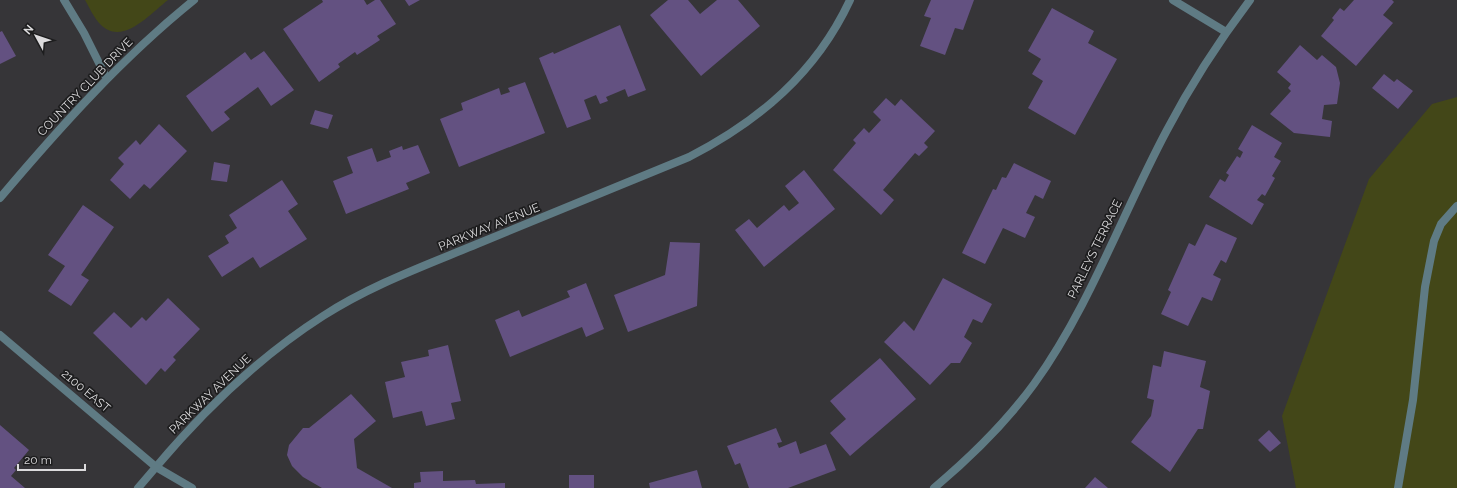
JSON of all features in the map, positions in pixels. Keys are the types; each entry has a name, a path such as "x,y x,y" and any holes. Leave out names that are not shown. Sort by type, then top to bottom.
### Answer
{"street":[{"path":"64,0 84,33 107,78"},
{"name":"COUNTRY CLUB DRIVE","path":"0,198 107,78 154,34 194,0"},
{"name":"PARKWAY AVENUE","path":"138,488 186,432 241,377 295,336 352,299 382,283 689,157 744,125 791,85 811,63 834,31 850,0"},
{"path":"1173,0 1226,32"},
{"name":"PARLEYS TERRACE","path":"934,488 974,454 1007,417 1034,384 1062,342 1087,296 1167,130 1185,97 1226,32 1250,0"},
{"path":"1398,488 1413,400 1425,287 1434,241 1441,224 1457,206"},
{"name":"2100 EAST","path":"0,335 156,467"},
{"path":"156,467 192,488"}],"green space":[{"path":"85,0 168,0 136,26 117,32 108,30 100,24"},
{"path":"1457,97 1457,488 1296,488 1282,416 1369,179 1432,104"}],"building":[{"path":"322,0 364,0 367,5 375,0 380,0 396,24 377,36 380,40 357,55 355,52 338,64 340,67 319,82 283,29 323,2"},
{"path":"405,0 420,0 409,6"},
{"path":"668,0 688,0 700,14 717,0 738,0 760,26 701,76 650,15"},
{"path":"931,0 974,0 963,30 955,28 945,55 920,46 931,18 924,16"},
{"path":"1354,0 1392,0 1394,2 1383,15 1393,23 1356,66 1321,36 1334,20 1332,18 1340,8 1344,11"},
{"path":"1052,8 1094,31 1088,43 1117,59 1075,135 1028,108 1043,81 1032,74 1041,59 1028,51"},
{"path":"620,25 646,90 628,97 625,89 606,97 608,101 600,104 596,95 584,100 591,119 567,128 539,58 553,52 554,54"},
{"path":"2,31 16,56 0,64 0,32"},
{"path":"1300,45 1317,60 1322,55 1336,67 1340,83 1337,104 1324,105 1322,119 1332,121 1330,137 1294,133 1270,114 1291,91 1288,88 1291,84 1277,72"},
{"path":"264,51 294,90 271,106 258,87 224,112 230,119 212,132 186,96 245,52 251,60"},
{"path":"1384,74 1394,82 1397,79 1413,91 1398,109 1372,88"},
{"path":"525,82 545,133 459,167 440,119 463,110 461,103 499,88 501,95 510,92 508,88"},
{"path":"886,98 895,106 901,99 935,131 924,143 928,147 919,156 915,153 883,190 894,200 881,215 833,170 856,143 853,140 864,128 869,133 881,120 873,112"},
{"path":"315,110 333,115 328,129 310,124"},
{"path":"159,124 187,151 150,189 144,184 130,199 110,180 124,164 118,158 136,140 140,145"},
{"path":"1252,125 1282,143 1274,157 1281,161 1272,176 1275,178 1265,196 1262,194 1257,200 1264,204 1252,225 1209,197 1220,179 1225,182 1229,175 1226,173 1237,156 1240,158 1243,152 1238,149"},
{"path":"418,145 430,173 406,183 409,189 346,214 333,181 353,173 347,157 372,148 377,162 391,157 389,151 402,146 403,150"},
{"path":"214,162 230,165 227,182 211,180"},
{"path":"1014,163 1051,181 1043,199 1035,195 1026,213 1035,217 1025,238 1003,228 985,264 962,253 993,189 996,190 1002,177 1006,178"},
{"path":"804,170 835,209 764,267 735,230 749,219 757,228 784,205 789,211 799,203 785,186"},
{"path":"282,180 298,204 288,211 307,239 260,268 253,257 222,277 208,256 229,243 225,236 237,228 229,215"},
{"path":"83,205 114,227 81,275 89,280 71,306 48,291 65,266 48,255"},
{"path":"1206,224 1237,238 1226,263 1221,260 1213,275 1221,279 1212,301 1202,297 1188,326 1161,314 1171,292 1168,290 1189,243 1195,246"},
{"path":"670,242 700,243 697,306 628,332 614,295 665,275"},
{"path":"943,278 992,304 982,323 973,319 964,337 972,343 960,363 951,363 930,385 884,342 904,321 914,331"},
{"path":"586,283 604,329 586,337 582,327 510,357 495,320 519,310 522,317 570,297 567,291"},
{"path":"168,298 200,329 173,357 176,360 165,372 161,368 146,385 93,333 114,312 131,328 142,317 146,321"},
{"path":"448,345 461,401 451,403 455,419 426,426 422,411 393,418 385,382 405,377 401,362 429,356 428,350"},
{"path":"1164,351 1206,361 1200,387 1210,391 1203,429 1198,429 1170,472 1131,442 1151,416 1154,400 1147,398 1153,365 1161,367"},
{"path":"880,358 916,399 850,456 830,433 846,419 830,401"},
{"path":"351,394 376,421 354,439 357,468 392,488 322,488 303,477 292,466 287,455 289,445 303,428 309,428"},
{"path":"0,425 29,450 14,468 16,470 11,476 25,488 0,488"},
{"path":"776,428 782,442 777,443 779,448 796,441 800,454 826,444 836,470 788,488 749,488 740,463 735,465 727,446"},
{"path":"1269,430 1281,443 1270,452 1258,440"},
{"path":"697,470 702,488 650,488 649,483"},
{"path":"443,471 443,481 475,480 476,484 505,483 505,488 414,488 414,483 421,482 420,472"},
{"path":"569,475 594,475 594,488 569,488"},
{"path":"1095,477 1108,488 1085,488"}]}
